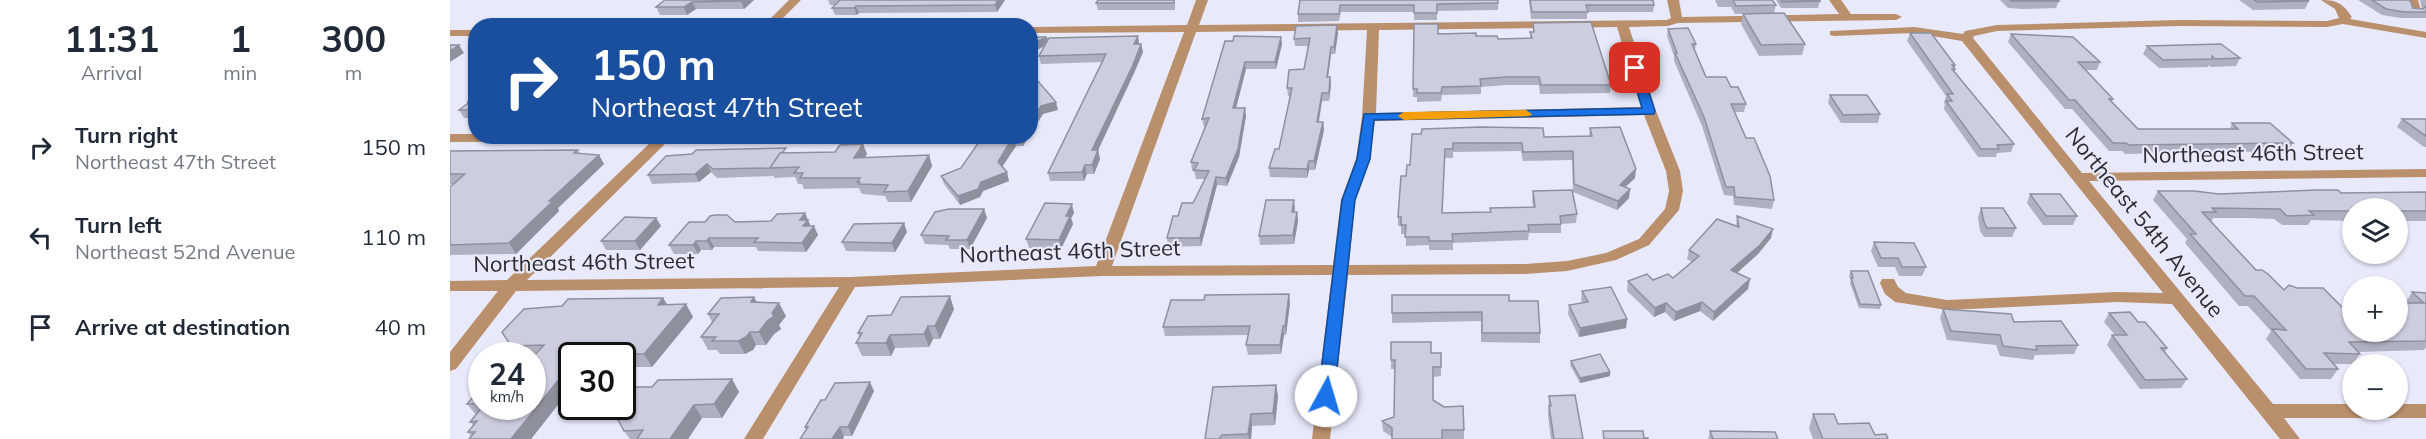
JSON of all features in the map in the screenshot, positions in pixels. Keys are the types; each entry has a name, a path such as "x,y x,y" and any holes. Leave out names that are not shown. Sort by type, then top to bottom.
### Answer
{"street":[{"path":"776,18 795,0"},
{"path":"1102,271 1202,0"},
{"path":"1674,0 1677,20"},
{"path":"1835,0 1847,17"},
{"path":"2327,0 2344,12 2346,17 2343,21"},
{"path":"1038,30 1373,28 1896,17"},
{"path":"1834,33 1914,30 1968,35 2017,27 2178,23 2327,24 2343,21 2426,35"},
{"path":"1369,117 1649,111 1622,24"},
{"path":"1322,439 1348,200 1363,159 1369,117 1373,28"},
{"path":"450,33 468,33"},
{"name":"Northeast 54th Avenue","path":"1968,35 1977,53 2291,439"},
{"name":"Northeast 46th Street","path":"450,286 850,282 1102,271 1525,270 1567,266 1610,257 1644,242 1672,210 1676,191 1673,171 1649,111"},
{"path":"450,138 468,138"},
{"path":"450,365 513,284 658,144"},
{"name":"Northeast 46th Street","path":"2080,177 2426,173"},
{"path":"753,439 850,282"},
{"path":"1888,283 1891,290 1901,298 1947,305 2083,298 2177,299"},
{"path":"2268,411 2426,411"}],"building":[{"path":"665,0 742,0 692,2 684,7 656,7"},
{"path":"840,0 998,0 995,5 832,8"},
{"path":"1098,0 1174,0 1174,3 1096,3"},
{"path":"1300,0 1498,0 1498,3 1437,4 1437,13 1414,13 1414,5 1340,5 1339,14 1298,14"},
{"path":"1530,0 1653,0 1654,5 1586,5 1588,12 1532,12"},
{"path":"1733,0 1772,0 1776,5 1736,6"},
{"path":"1781,0 1819,0 1820,1 1782,2"},
{"path":"2058,0 2059,1 2011,1"},
{"path":"2254,0 2307,0 2309,1 2257,2"},
{"path":"2372,0 2410,0 2413,8 2423,9 2426,6 2426,12 2386,9"},
{"path":"1784,13 1805,44 1761,45 1743,14"},
{"path":"1591,22 1611,85 1541,85 1539,77 1506,77 1480,79 1481,86 1442,87 1441,93 1417,93 1417,89 1413,89 1414,24 1438,24 1438,34 1476,33 1476,36 1497,36 1498,39 1532,38 1530,32 1534,32 1533,23"},
{"path":"1337,25 1327,77 1330,77 1329,93 1322,93 1317,122 1323,122 1314,161 1309,161 1307,169 1269,168 1275,149 1279,149 1292,88 1287,88 1289,70 1304,69 1310,38 1294,39 1296,26"},
{"path":"1688,28 1696,44 1692,44 1706,77 1726,77 1731,87 1738,87 1746,104 1731,104 1746,138 1754,138 1770,176 1774,200 1735,197 1734,187 1726,187 1704,117 1675,53 1677,53 1668,29"},
{"path":"1910,33 1931,33 1955,65 1952,65 1955,69 1952,69 2014,144 1997,145 1999,149 1981,149 1946,101 1952,101 1947,94 1953,94"},
{"path":"2011,34 2073,37 2100,62 2078,62 2138,129 2238,129 2232,123 2270,123 2293,143 2129,145 2113,143 2075,100 2069,100"},
{"path":"1138,36 1134,44 1141,44 1092,150 1098,150 1092,165 1085,165 1082,172 1048,173 1106,54 1039,56 1049,38"},
{"path":"1234,36 1281,37 1275,62 1245,62 1233,108 1245,108 1238,149 1226,178 1216,177 1200,238 1167,238 1173,216 1178,216 1182,203 1193,203 1209,171 1194,170 1198,163 1191,162 1209,118 1202,119 1225,41 1233,41"},
{"path":"2221,44 2240,58 2215,59 2212,56 2212,59 2163,60 2147,46"},
{"path":"450,45 459,45 450,51"},
{"path":"1038,81 1056,102 1041,106 1038,111"},
{"path":"1830,95 1867,95 1880,114 1843,115"},
{"path":"468,103 468,110 459,110"},
{"path":"2402,119 2426,119 2426,136"},
{"path":"1620,127 1636,169 1620,185 1630,189 1618,201 1574,184 1573,151 1523,152 1522,143 1453,143 1453,149 1445,149 1442,213 1491,212 1490,208 1535,207 1533,191 1572,190 1577,214 1560,216 1561,224 1528,225 1529,231 1452,234 1453,241 1429,241 1429,237 1405,237 1406,225 1401,225 1401,217 1398,217 1401,176 1406,176 1407,165 1410,165 1412,134 1421,134 1422,129 1543,128 1544,137 1592,136 1590,128"},
{"path":"863,144 854,158 929,155 908,191 884,192 888,185 859,184 860,182 857,182 860,178 800,178 803,173 794,173 799,167 770,168 780,153 835,152 840,145"},
{"path":"978,144 1009,144 998,162 1007,172 981,182 978,189 958,196 941,176 961,168"},
{"path":"786,148 770,168 713,169 707,164 695,174 648,175 666,156 692,154 696,150"},
{"path":"578,150 574,153 599,155 549,201 553,201 509,243 450,245 450,187 465,174 450,174 450,151"},
{"path":"2316,190 2338,190 2341,193 2426,192 2426,211 2408,211 2408,198 2342,198 2342,211 2309,211 2314,215 2287,216 2280,209 2212,208 2216,212 2202,212 2256,270 2262,270 2268,274 2284,290 2289,285 2297,288 2323,288 2342,307 2342,342 2349,342 2360,354 2324,353 2338,369 2306,369 2272,329 2286,330 2254,296 2245,296 2190,234 2196,234 2158,191 2219,194"},
{"path":"2030,194 2060,194 2077,216 2046,216"},
{"path":"1266,200 1294,200 1292,212 1297,212 1293,235 1259,236"},
{"path":"1045,203 1072,204 1066,216 1070,216 1059,240 1026,239"},
{"path":"1981,208 2003,208 2016,228 1987,228"},
{"path":"949,209 984,209 967,240 946,240 949,236 921,235 935,212"},
{"path":"805,213 800,220 808,220 803,226 814,226 802,243 754,242 758,238 709,238 707,241 696,241 693,245 669,245 689,222 705,222 710,216 727,215 735,222 771,221 777,214"},
{"path":"1737,216 1773,229 1760,245 1731,270 1750,279 1714,312 1702,302 1676,312 1666,303 1655,308 1628,281 1647,274 1653,280 1668,274 1673,278 1699,256 1689,250 1717,219 1739,227"},
{"path":"625,217 656,218 635,241 601,241"},
{"path":"904,223 892,243 842,242 854,224"},
{"path":"1874,242 1914,243 1926,267 1902,267 1898,258 1881,258"},
{"path":"1851,271 1868,271 1881,305 1860,304 1851,278 1853,278"},
{"path":"1611,287 1627,319 1580,328 1569,305 1588,302 1582,291"},
{"path":"2412,292 2426,293 2426,341 2408,341 2408,303 2424,303"},
{"path":"1289,294 1280,345 1246,345 1250,326 1163,327 1171,300 1204,300 1205,295"},
{"path":"1392,295 1509,295 1509,301 1538,301 1540,333 1482,333 1482,312 1392,313"},
{"path":"950,296 935,326 928,326 924,334 890,335 886,343 856,343 862,333 858,333 868,316 891,315 901,297"},
{"path":"754,297 751,302 779,303 772,313 774,316 759,332 750,332 738,341 712,341 716,337 701,337 719,314 708,314 721,298"},
{"path":"663,298 658,305 686,304 644,354 636,354 636,342 558,342 558,380 546,395 546,342 508,342 502,332 524,309 562,306 568,299"},
{"path":"1943,309 2011,314 2014,322 2061,321 2078,345 2036,346 2037,350 2003,346 2000,335 1951,331"},
{"path":"2130,312 2138,322 2145,322 2167,348 2161,348 2187,379 2145,380 2112,335 2127,335 2109,313"},
{"path":"1391,342 1431,342 1431,353 1441,353 1441,367 1433,367 1433,400 1444,407 1463,406 1464,430 1442,430 1442,439 1392,439 1392,428 1382,421 1394,417 1395,360 1391,360"},
{"path":"1600,354 1610,372 1580,378 1571,361"},
{"path":"732,379 714,404 694,405 670,439 637,439 643,430 624,431 618,420 636,420 636,387 652,387 658,380"},
{"path":"870,382 848,427 840,427 832,439 800,439 821,400 825,400 835,383"},
{"path":"1276,385 1273,413 1251,414 1248,434 1222,435 1219,439 1205,439 1213,387"},
{"path":"1575,395 1583,439 1554,439 1549,396"},
{"path":"1813,414 1834,414 1838,424 1869,423 1875,435 1886,434 1888,439 1823,439"},
{"path":"472,420 526,420 511,439 469,439 475,432 468,432 477,421 470,422"},
{"path":"1603,431 1643,431 1644,438 1648,439 1604,439"},
{"path":"1710,431 1775,432 1778,439 1713,439"}],"slow traffic":[{"path":"1404,116 1526,114"}],"route":[{"path":"1326,396 1348,200 1363,159 1369,117 1649,111 1635,68"}]}
